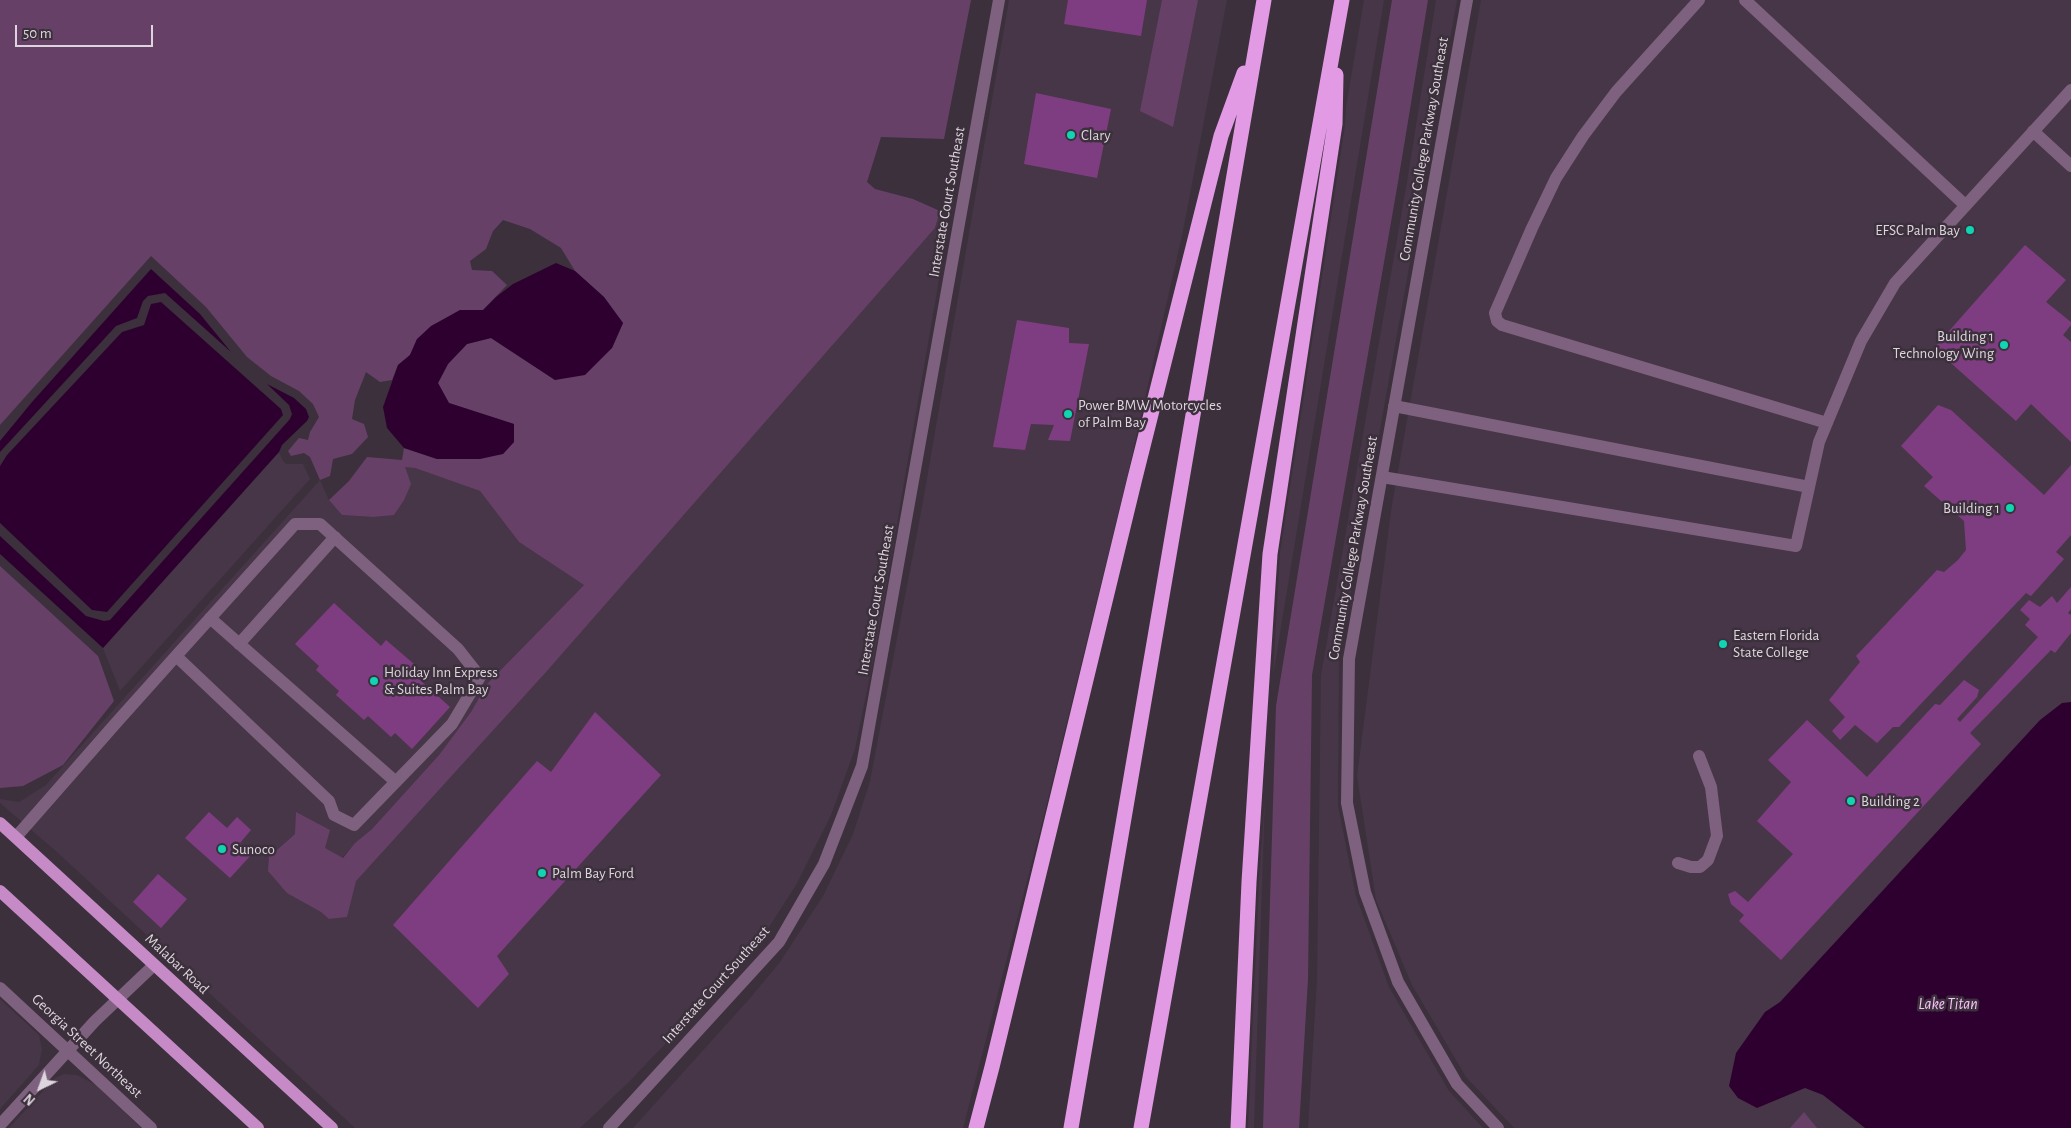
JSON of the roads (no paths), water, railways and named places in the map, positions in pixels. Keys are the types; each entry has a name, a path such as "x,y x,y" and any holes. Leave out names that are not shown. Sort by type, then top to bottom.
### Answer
{"highway":[{"path":"1071,1128 1264,0"},
{"path":"1141,1128 1342,0"},
{"path":"1238,1128 1249,882 1270,554 1335,124 1338,24"},
{"path":"976,1128 1221,136 1257,37"}],"main road":[{"name":"Malabar Road","path":"0,823 332,1128"},
{"path":"0,890 258,1128"}],"street":[{"name":"Interstate Court Southeast","path":"609,1128 779,942 824,864 862,766 999,0"},
{"name":"Community College Parkway Southeast","path":"1467,0 1349,659 1347,803 1365,892 1398,982 1457,1084 1498,1128"},
{"path":"1699,0 1616,92 1583,136 1556,178 1495,313 1496,321 1502,325 1827,423"},
{"path":"1745,0 1964,205"},
{"path":"1382,476 1796,546 1820,442 1827,423 1861,341 1895,283 1964,205 2071,90"},
{"path":"2033,131 2071,166"},
{"path":"1394,406 1809,487"},
{"path":"16,838 176,656 295,524 320,524 458,649 480,677 452,724 354,825 334,815 329,801 176,656"},
{"path":"239,644 335,538"},
{"path":"210,618 396,782"},
{"path":"1678,863 1691,867 1700,867 1708,860 1717,836 1711,787 1699,756"},
{"path":"0,1125 118,999 154,965"},
{"name":"Georgia Street Northeast","path":"0,988 151,1128"}],"water":[{"path":"556,263 575,271 604,297 623,323 612,348 585,375 555,380 491,338 467,344 448,364 438,383 449,403 514,424 514,442 503,454 480,459 437,459 404,448 387,428 383,407 398,365 410,355 417,339 431,326 460,310 483,310 513,284"},
{"path":"151,269 200,314 231,352 165,293 148,296 143,301 137,318 116,326 0,452 0,441 32,402"},
{"path":"161,302 281,409 283,415 107,612 92,610 0,523 0,466 7,455 122,332 144,325 151,304"},
{"path":"267,384 294,398 306,409 309,417 307,421 282,445 279,452 103,648 0,554 0,536 86,616 104,621 110,620 290,419 292,414 289,405"},
{"name":"Lake Titan","path":"2071,702 2071,1128 1865,1128 1823,1095 1805,1088 1757,1108 1738,1098 1729,1086 1736,1053 1765,1012 1780,1002 2040,720 2062,703"}],"place":[{"name":"Clary","path":"1071,135"},
{"name":"EFSC Palm Bay","path":"1970,230"},
{"name":"Building 1 Technology Wing","path":"2004,345"},
{"name":"Power BMW Motorcycles of Palm Bay","path":"1068,414"},
{"name":"Building 1","path":"2010,508"},
{"name":"Eastern Florida State College","path":"1723,644"},
{"name":"Holiday Inn Express & Suites Palm Bay","path":"374,681"},
{"name":"Building 2","path":"1851,801"},
{"name":"Sunoco","path":"222,849"},
{"name":"Palm Bay Ford","path":"542,873"}]}
